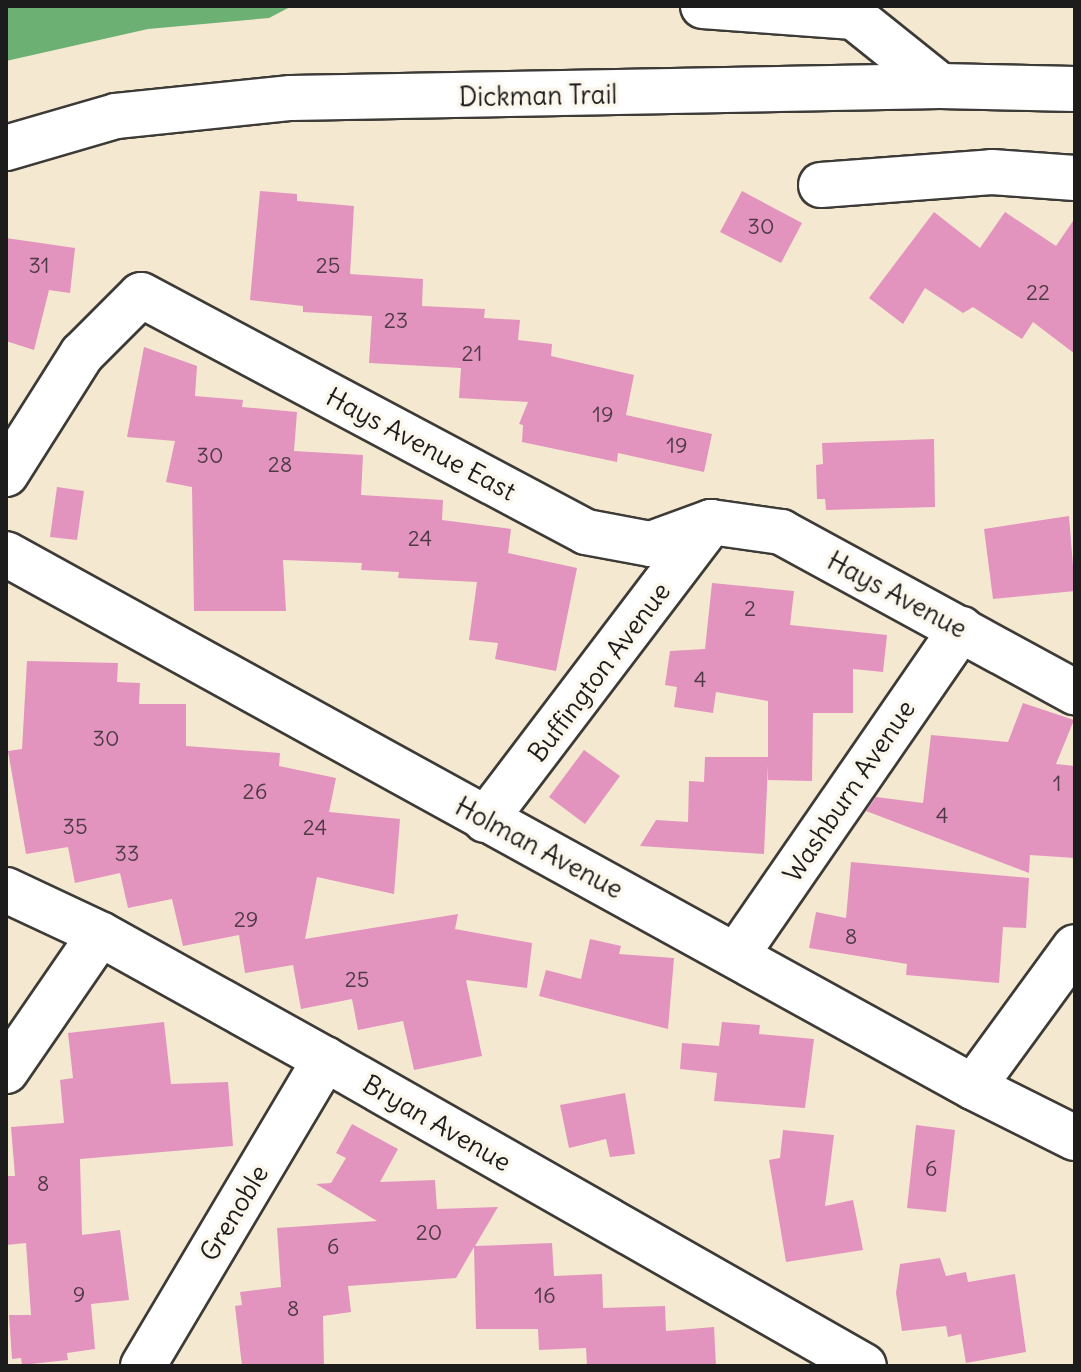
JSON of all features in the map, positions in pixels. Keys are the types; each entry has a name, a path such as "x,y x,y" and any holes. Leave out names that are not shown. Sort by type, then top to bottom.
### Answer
{"street":[{"path":"703,6 854,17 940,86"},
{"name":"Dickman Trail","path":"6,148 116,116 291,98 940,86 1075,89"},
{"path":"821,185 992,172 1075,178"},
{"name":"Hays Avenue East","path":"6,474 82,354 141,295 586,532 651,544 711,522"},
{"name":"Hays Avenue","path":"711,522 781,532 1075,692"},
{"name":"Buffington Avenue","path":"485,820 711,522"},
{"name":"Holman Avenue","path":"6,554 485,820 737,954 973,1087 1075,1138"},
{"name":"Washburn Avenue","path":"737,954 961,629"},
{"name":"Bryan Avenue","path":"6,890 100,934 864,1366"},
{"path":"6,1071 100,934"},
{"path":"973,1087 1075,947"},
{"name":"Grenoble","path":"143,1366 325,1059"}],"green space":[{"path":"6,6 292,6 269,18 148,29 6,61"}],"building":[{"path":"260,191 297,194 297,201 354,206 350,274 423,279 422,306 485,309 484,318 520,320 518,340 552,344 551,356 634,375 626,415 712,434 704,472 618,453 617,462 522,442 523,425 519,424 528,402 459,398 461,368 369,363 372,316 303,312 303,306 250,300"},
{"path":"742,191 802,223 781,263 720,232"},
{"path":"934,212 980,248 1005,212 1056,246 1075,218 1075,354 1033,322 1022,339 973,307 963,313 925,288 903,324 869,298"},
{"path":"6,238 75,248 70,293 49,290 34,350 6,341"},
{"path":"144,347 197,366 195,396 243,400 242,407 297,412 294,451 363,455 361,495 443,500 442,520 511,529 508,553 577,568 556,671 495,659 498,643 469,640 477,582 398,578 399,572 361,570 362,563 283,560 286,611 194,611 192,487 166,482 175,441 127,437"},
{"path":"934,439 935,507 826,510 825,499 817,499 816,465 823,464 822,443"},
{"path":"57,487 84,491 77,540 50,537"},
{"path":"1069,516 1075,591 993,599 984,529"},
{"path":"712,583 794,591 790,625 887,635 883,672 853,669 853,713 813,713 812,781 768,780 768,765 764,854 640,846 656,820 688,822 689,781 704,782 705,757 768,757 768,701 716,692 713,713 674,707 677,687 665,685 670,651 705,649"},
{"path":"27,661 118,663 117,682 140,683 139,704 186,704 186,746 280,753 279,766 336,778 329,812 400,819 394,894 317,877 305,939 458,914 455,929 532,943 527,988 466,980 482,1056 414,1070 403,1021 358,1030 352,999 301,1009 293,965 245,973 239,935 183,946 172,899 128,908 120,873 75,883 68,847 26,854 8,751 22,749"},
{"path":"1023,703 1074,720 1056,764 1075,766 1075,858 1030,855 1029,873 866,811 876,797 923,803 931,735 1008,742"},
{"path":"584,750 620,776 585,824 549,797"},
{"path":"851,862 1029,878 1026,928 1003,927 999,983 906,975 907,964 809,948 816,912 846,918"},
{"path":"590,939 621,946 619,954 674,958 668,1029 539,996 546,970 581,979"},
{"path":"164,1022 171,1084 228,1082 233,1146 80,1159 82,1235 120,1230 129,1300 91,1304 95,1349 67,1353 68,1360 22,1365 21,1358 12,1359 9,1315 31,1315 26,1243 6,1245 6,1176 15,1176 11,1127 64,1123 60,1080 73,1078 68,1033"},
{"path":"722,1022 760,1025 759,1034 814,1039 805,1108 714,1101 717,1073 680,1069 682,1043 719,1046"},
{"path":"625,1093 635,1154 610,1157 606,1139 569,1148 560,1105"},
{"path":"352,1124 398,1149 380,1182 435,1180 437,1209 498,1207 475,1246 552,1243 554,1276 602,1274 603,1308 665,1306 666,1331 714,1327 716,1366 587,1366 586,1348 539,1350 538,1329 476,1329 474,1247 456,1278 348,1286 351,1312 323,1316 324,1366 242,1366 235,1306 242,1305 240,1292 281,1287 277,1228 377,1221 316,1184 331,1183 346,1158 336,1153"},
{"path":"916,1125 955,1130 946,1212 907,1208"},
{"path":"783,1130 834,1135 825,1206 853,1200 863,1250 786,1262 769,1160 780,1158"},
{"path":"940,1258 946,1276 966,1272 968,1282 1015,1274 1026,1352 966,1363 961,1334 948,1337 946,1326 902,1331 896,1293 900,1264"}]}
